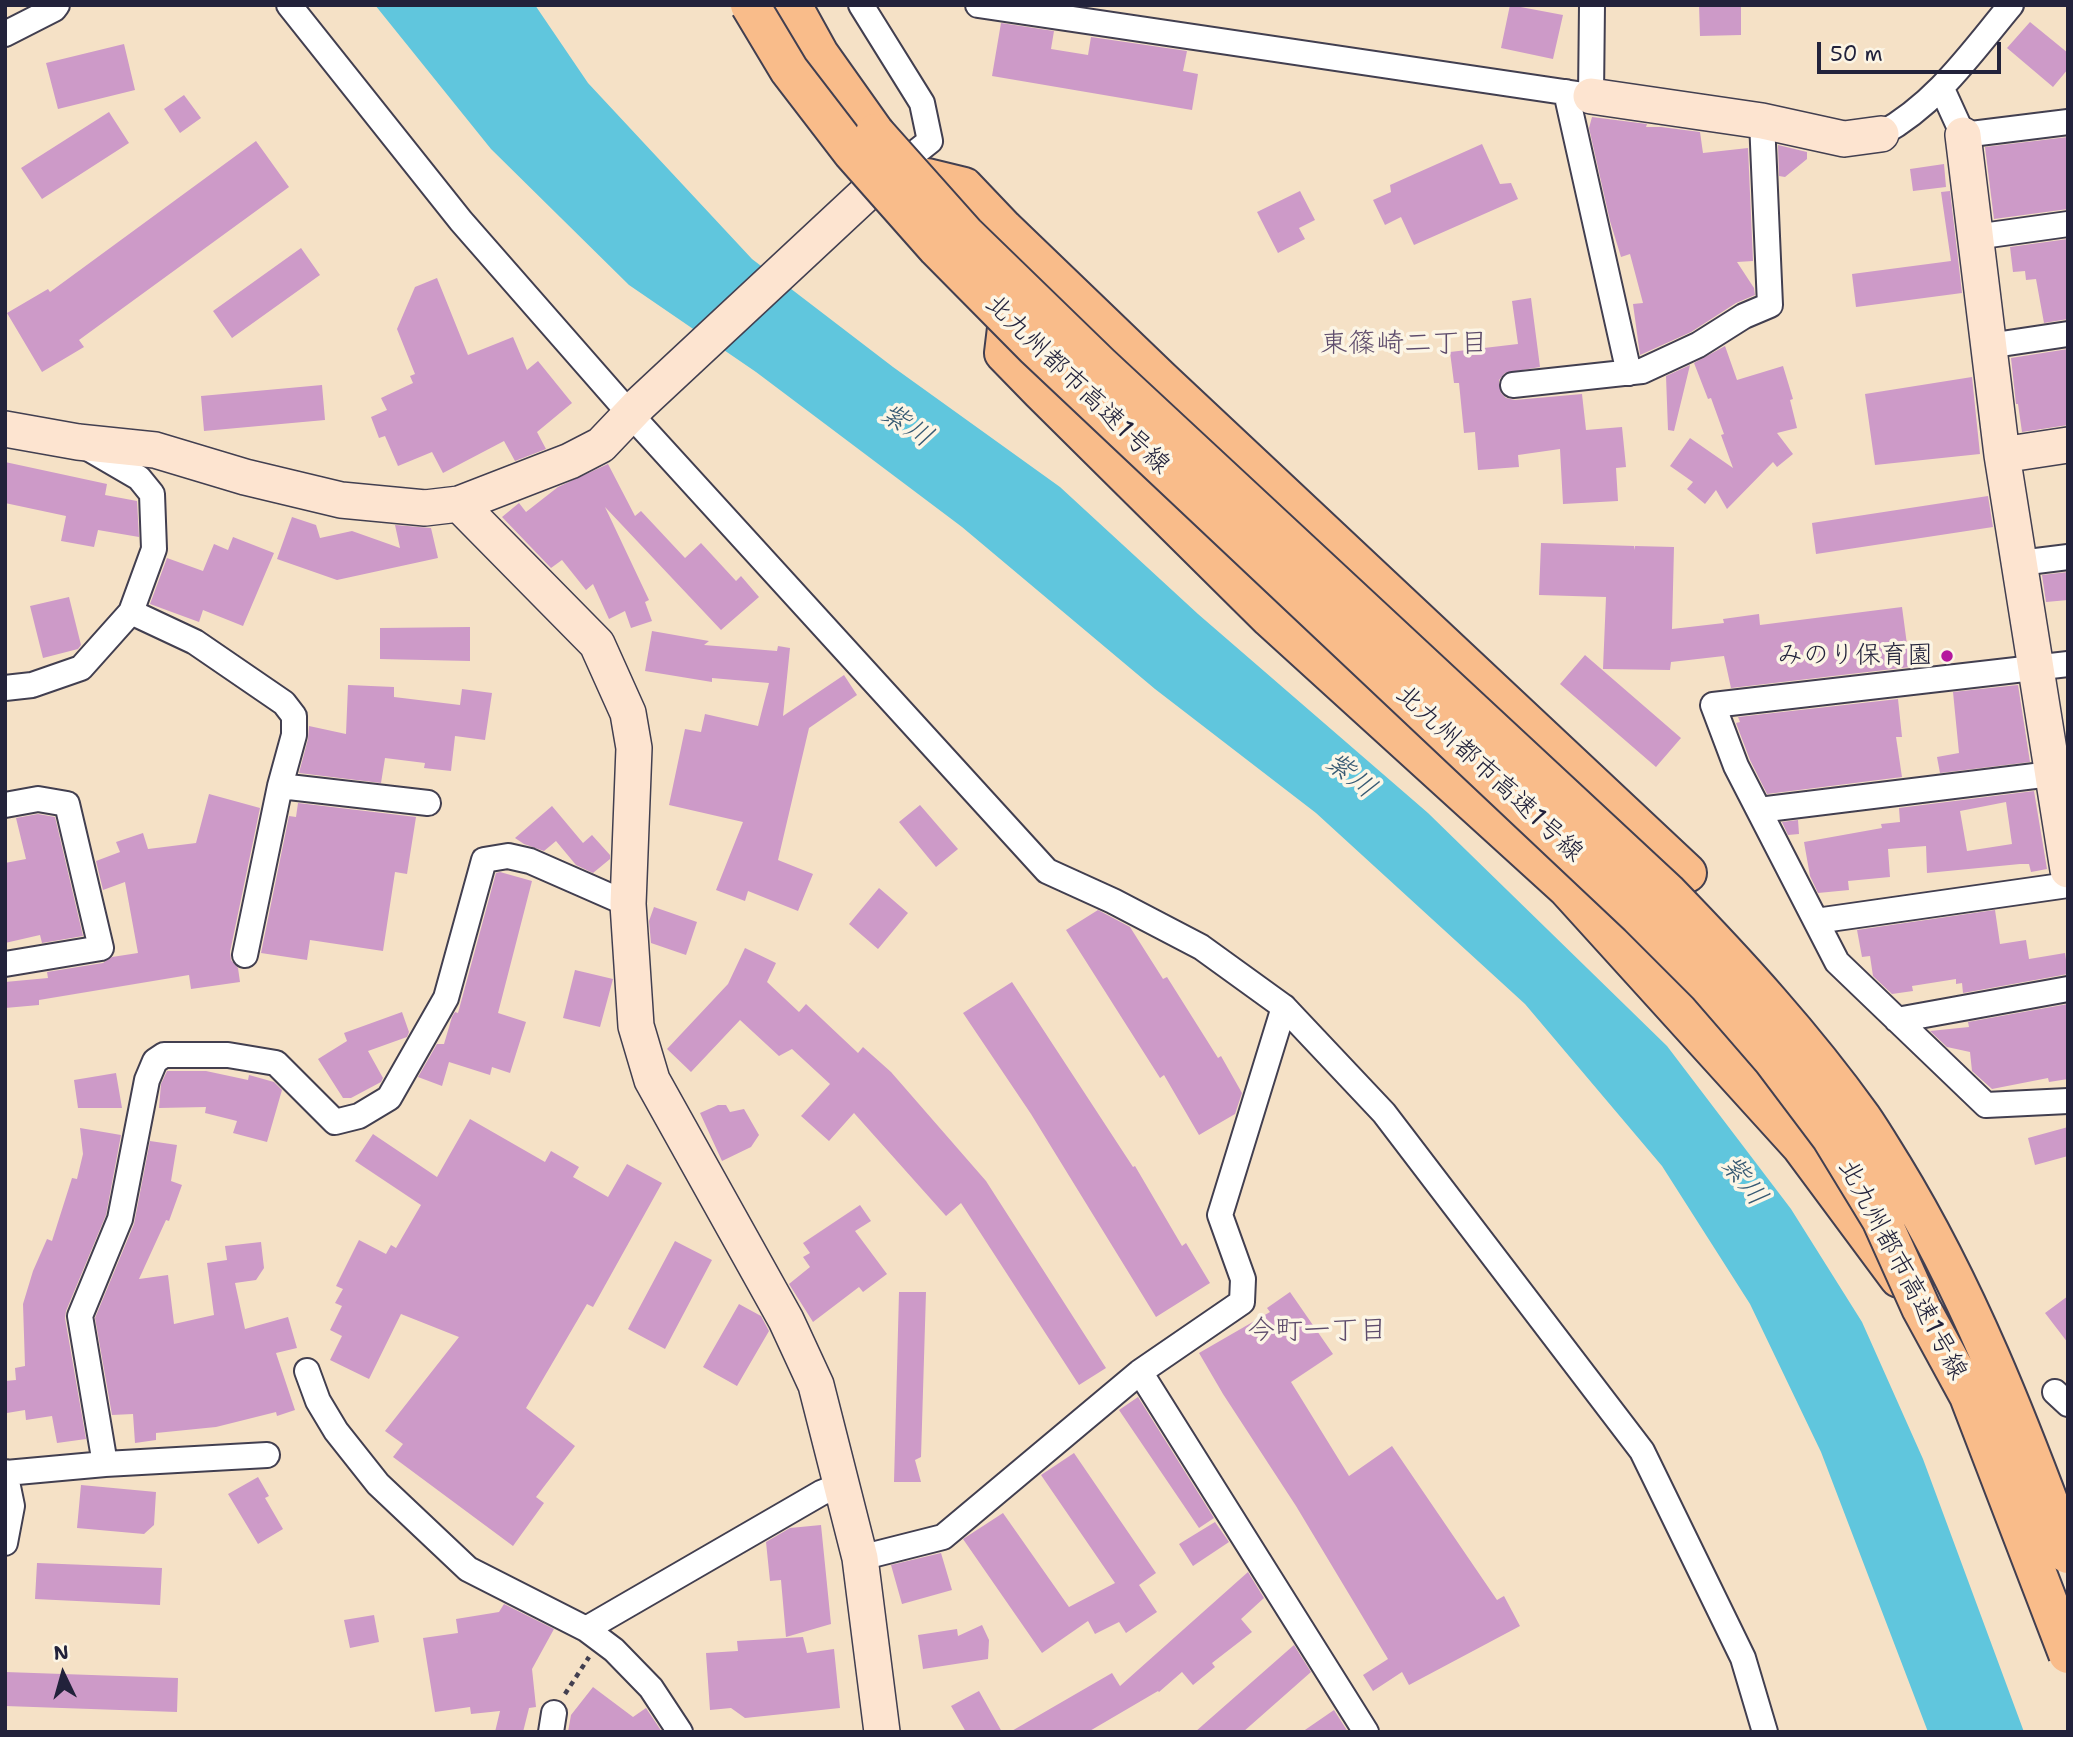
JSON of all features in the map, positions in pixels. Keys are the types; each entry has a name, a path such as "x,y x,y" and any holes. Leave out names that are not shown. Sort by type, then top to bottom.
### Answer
{"highway":[{"name":"北九州都市高速1号線","path":"750,5 789,70 852,152 937,248 1035,347 1639,916 1708,985 1773,1060 1831,1137 1881,1219 1921,1308 1969,1396 2068,1654"},
{"name":"北九州都市高速1号線","path":"792,5 819,54 875,133 965,234 1100,365 1668,893 1737,965 1802,1039 1863,1120 1913,1201 1962,1293 2009,1401 2068,1554"},
{"path":"803,5 827,53 875,133"},
{"path":"927,178 964,187 1141,360 1687,873 1774,975 1871,1110 1924,1200 1962,1293"},
{"path":"1007,328 1004,353 1296,642 1567,888 1801,1146 1921,1308"}],"street":[{"path":"5,34 57,5"},
{"path":"289,5 461,221 636,410 1046,870 1201,947 1284,1007 1384,1113 1642,1451 1743,1658 1765,1732"},
{"path":"5,429 78,442 155,450 245,477 341,500 425,508 459,504 570,461 601,444 838,218 930,141 922,103 861,5"},
{"path":"978,5 1762,121 1844,138 1881,134 1896,126 1942,89 2011,5"},
{"path":"1592,5 1579,94 1629,373"},
{"path":"1942,89 1963,135 2002,455 2020,563 2052,666 2068,870"},
{"path":"1513,386 1642,371 1698,345 1744,316 1770,305 1762,121"},
{"path":"1963,135 2068,122"},
{"path":"1975,237 2068,224"},
{"path":"1988,346 2068,334"},
{"path":"5,688 32,685 81,668 131,611 153,549 152,494 139,478 78,442"},
{"path":"2002,455 2068,445"},
{"path":"459,504 597,644 628,713 634,748 628,904 636,1026 652,1080 786,1320 816,1385 860,1558 882,1732"},
{"path":"2020,563 2068,557"},
{"path":"131,611 195,642 284,703 294,716 294,736 280,786 245,955"},
{"path":"2052,666 1713,705 1736,766 1837,962 1986,1105 2068,1101"},
{"path":"1759,810 2060,773"},
{"path":"280,786 428,803"},
{"path":"5,805 38,799 67,804 101,947 5,964"},
{"path":"105,1464 80,1316 120,1219 147,1080 155,1061 164,1055 186,1053 228,1055 276,1063 335,1122 359,1116 389,1098 446,998 484,860 508,856 530,862 628,904"},
{"path":"1816,921 2068,885"},
{"path":"1897,1020 2068,989"},
{"path":"860,1558 943,1537 1140,1372 1242,1302 1243,1279 1220,1215 1284,1007"},
{"path":"307,1371 318,1401 337,1432 379,1484 468,1569 593,1634 614,1650 651,1688 680,1732"},
{"path":"1140,1372 1366,1732"},
{"path":"5,1543 12,1506 5,1472 267,1455"},
{"path":"593,1634 821,1493 841,1485"}],"path":[{"path":"552,1722 593,1634"}],"water":[{"name":"紫川","path":"375,5 535,5 588,83 752,259 893,367 1060,487 1198,614 1428,813 1667,1046 1791,1209 1862,1322 1923,1459 2024,1732 1928,1732 1821,1452 1750,1304 1662,1166 1525,1004 1316,813 1155,689 962,527 756,372 629,285 491,149"}],"building":[{"path":"1510,5 1563,15 1553,59 1501,48"},
{"path":"1699,5 1741,5 1741,35 1700,36"},
{"path":"2030,22 2068,53 2068,69 2053,87 2007,48"},
{"path":"1001,23 1054,31 1051,49 1088,55 1091,37 1187,51 1183,71 1198,74 1192,110 992,76"},
{"path":"124,44 135,90 58,109 46,63"},
{"path":"184,95 201,118 180,133 164,109"},
{"path":"109,112 129,143 42,199 21,168"},
{"path":"1592,117 1647,124 1646,127 1700,132 1703,153 1748,148 1753,261 1737,262 1754,288 1755,295 1736,303 1691,332 1640,355 1633,304 1643,303 1630,254 1621,257 1610,221 1589,128"},
{"path":"2068,137 2068,209 1994,219 1985,147"},
{"path":"256,141 289,187 79,340 84,347 42,372 7,313 48,289 50,292"},
{"path":"1482,144 1500,184 1511,183 1518,199 1414,245 1401,217 1385,225 1373,200 1391,192 1390,185"},
{"path":"1778,145 1807,152 1807,159 1785,177 1779,176"},
{"path":"1944,164 1946,187 1913,191 1910,169"},
{"path":"1300,191 1315,220 1299,228 1305,239 1278,253 1257,212"},
{"path":"1950,191 1962,293 1856,307 1852,274 1951,261 1941,192"},
{"path":"2068,239 2068,319 2044,323 2036,279 2026,280 2025,271 2013,272 2010,247"},
{"path":"301,248 320,275 232,338 213,311"},
{"path":"437,278 468,355 513,337 527,370 538,361 572,403 537,432 546,449 515,461 504,441 443,473 432,452 398,466 385,436 379,438 371,417 387,410 381,398 413,383 410,376 415,374 397,329 415,287"},
{"path":"1531,298 1540,367 1505,373 1499,380 1501,393 1506,398 1515,400 1582,394 1586,430 1622,427 1626,467 1616,468 1618,501 1563,504 1560,449 1518,455 1519,467 1478,470 1475,432 1464,433 1459,383 1454,383 1450,352 1518,344 1512,301"},
{"path":"1725,346 1737,380 1783,366 1793,399 1790,400 1797,428 1777,433 1793,454 1777,467 1773,462 1727,509 1716,490 1705,504 1687,489 1693,482 1670,466 1690,438 1733,468 1711,398 1708,399 1694,363"},
{"path":"2068,349 2068,425 2022,432 2011,358"},
{"path":"1690,365 1674,431 1668,430 1666,376"},
{"path":"1972,377 1980,454 1875,465 1865,394"},
{"path":"322,385 325,420 204,431 201,396"},
{"path":"5,462 107,484 105,495 137,501 139,537 98,530 94,547 61,541 66,516 5,503"},
{"path":"608,464 635,516 641,511 685,558 701,543 736,581 741,576 759,597 721,630 605,507 649,600 645,602 652,621 631,628 625,611 609,619 593,584 586,590 562,560 551,568 502,517 519,503 526,512 558,487"},
{"path":"1988,496 1993,527 1816,554 1812,523"},
{"path":"292,517 316,525 320,538 352,531 400,548 395,525 431,528 438,558 337,580 277,559"},
{"path":"233,537 274,553 243,626 203,610 199,622 150,604 167,558 203,571 214,544 228,550"},
{"path":"1541,543 1634,546 1635,550 1635,546 1674,547 1672,629 1724,623 1723,619 1759,614 1760,625 1902,607 1910,667 1731,688 1724,656 1671,662 1670,670 1603,669 1606,597 1539,595"},
{"path":"2068,572 2068,600 2046,602 2042,575"},
{"path":"69,597 81,645 78,649 43,658 30,606"},
{"path":"470,627 470,661 380,659 380,628"},
{"path":"652,631 709,641 704,645 777,651 778,646 790,648 783,716 844,675 857,695 809,728 778,860 813,874 798,911 748,891 745,901 716,890 743,822 669,805 685,729 701,732 705,714 758,726 769,683 712,678 712,682 645,671"},
{"path":"1585,655 1681,738 1656,767 1560,684"},
{"path":"348,685 394,687 394,697 460,705 462,689 492,693 485,740 455,736 451,771 424,768 425,763 385,758 381,783 299,773 309,726 346,734"},
{"path":"2018,685 2030,762 1940,773 1937,757 1959,753 1953,692"},
{"path":"1898,699 1902,737 1896,737 1902,777 1767,794 1736,723 1740,722 1738,717"},
{"path":"2034,791 2047,869 2031,872 2029,864 2020,864 1927,873 1926,846 1888,849 1890,877 1848,881 1849,890 1818,893 1810,876 1804,842 1882,828 1881,824 1900,822 1899,808","holes":["2006,802 2012,844 1967,851 1960,811"]},
{"path":"209,794 260,808 230,952 231,960 238,968 240,982 191,989 189,975 39,1000 39,1005 5,1008 5,982 48,978 47,972 103,963 112,957 138,953 125,882 103,890 96,861 120,852 116,842 143,833 148,849 196,843"},
{"path":"298,803 416,817 407,874 395,872 383,951 310,940 307,960 261,953 289,816 296,817"},
{"path":"920,805 958,849 936,867 899,822"},
{"path":"552,806 583,843 592,835 610,855 610,859 593,873 576,865 556,841 544,851 515,838"},
{"path":"38,814 55,817 83,936 42,943 40,935 5,943 5,863 26,859 16,818"},
{"path":"1798,820 1799,834 1788,835 1782,822"},
{"path":"496,873 532,881 498,1013 526,1022 510,1073 492,1067 490,1075 449,1062 442,1086 418,1077 437,1044 444,1044 452,1017 455,1012 458,1013"},
{"path":"879,888 908,913 878,949 849,924"},
{"path":"654,907 697,922 686,955 651,943 649,921"},
{"path":"1098,910 1130,927 1163,979 1167,977 1218,1058 1221,1056 1242,1093 1235,1114 1199,1135 1164,1075 1160,1078 1066,930"},
{"path":"1995,910 2000,944 2026,940 2029,959 2065,953 2068,974 1963,993 1962,983 1956,984 1956,979 1912,986 1913,991 1892,994 1873,976 1870,956 1862,957 1857,930"},
{"path":"745,948 776,963 767,982 799,1012 806,1004 858,1053 863,1047 891,1072 986,1181 1106,1368 1079,1385 961,1203 946,1216 854,1113 829,1141 801,1116 830,1084 792,1049 779,1056 740,1020 691,1072 667,1049 728,984"},
{"path":"575,970 613,979 600,1027 563,1018"},
{"path":"1012,982 1133,1167 1135,1166 1182,1246 1186,1243 1210,1283 1156,1317 1031,1114 963,1013"},
{"path":"2068,1004 2068,1079 2049,1082 2048,1078 1992,1089 1972,1071 1970,1052 1947,1047 1930,1031 1969,1027 1968,1022"},
{"path":"402,1012 409,1032 407,1037 368,1051 383,1078 381,1082 351,1098 343,1098 318,1059 347,1041 344,1033"},
{"path":"167,1071 206,1071 248,1080 249,1075 274,1082 282,1090 267,1142 233,1133 237,1121 205,1113 206,1107 159,1108 161,1084"},
{"path":"116,1073 122,1108 78,1108 74,1080"},
{"path":"718,1105 726,1105 730,1112 744,1109 759,1135 751,1147 722,1161 700,1113"},
{"path":"470,1119 545,1162 551,1151 579,1167 573,1177 608,1197 627,1164 662,1183 593,1307 587,1304 526,1408 575,1446 536,1497 544,1503 513,1546 393,1457 403,1444 385,1431 459,1337 401,1314 369,1379 330,1360 342,1336 330,1330 342,1306 335,1303 343,1289 336,1286 359,1240 386,1254 391,1245 396,1248 421,1205 355,1161 373,1134 437,1177"},
{"path":"2068,1127 2068,1156 2035,1165 2028,1138"},
{"path":"80,1128 121,1135 106,1215 65,1318 86,1439 57,1443 52,1416 26,1420 25,1410 7,1413 5,1381 16,1380 15,1368 25,1366 23,1304 47,1239 52,1241 72,1178 77,1179 83,1154"},
{"path":"150,1141 177,1145 171,1181 182,1185 169,1221 166,1220 139,1279 168,1275 174,1324 214,1315 207,1263 227,1260 225,1246 261,1242 264,1268 256,1280 235,1283 245,1329 288,1317 297,1348 276,1353 295,1410 216,1427 156,1433 156,1440 135,1443 133,1414 112,1415 95,1318 134,1224"},
{"path":"860,1205 871,1221 855,1231 887,1274 863,1292 859,1287 813,1322 789,1284 810,1267 803,1257 810,1253 803,1243"},
{"path":"675,1241 712,1260 665,1349 628,1329"},
{"path":"899,1292 926,1292 921,1457 915,1460 921,1482 894,1482"},
{"path":"1290,1292 1333,1354 1291,1382 1349,1476 1392,1446 1497,1600 1504,1596 1520,1626 1409,1685 1402,1672 1373,1691 1363,1675 1388,1659 1296,1506 1199,1353 1270,1312 1267,1308"},
{"path":"2068,1296 2068,1343 2045,1313"},
{"path":"739,1304 761,1316 769,1331 737,1386 703,1367"},
{"path":"1138,1397 1214,1518 1199,1528 1119,1410"},
{"path":"1074,1453 1156,1573 1139,1585 1157,1612 1126,1633 1119,1622 1095,1634 1088,1621 1042,1653 963,1539 1003,1513 1069,1607 1115,1583 1041,1475"},
{"path":"258,1477 269,1496 265,1498 283,1529 258,1544 228,1494"},
{"path":"81,1485 156,1492 154,1525 144,1534 77,1528"},
{"path":"1215,1522 1229,1542 1193,1566 1179,1544"},
{"path":"821,1525 831,1624 786,1637 781,1580 770,1581 766,1542 790,1528"},
{"path":"941,1553 952,1590 902,1604 891,1565"},
{"path":"37,1563 162,1568 160,1605 35,1599"},
{"path":"1248,1572 1264,1598 1241,1619 1252,1632 1212,1663 1215,1667 1193,1685 1182,1672 1159,1692 1088,1732 1010,1732 1112,1673 1120,1686"},
{"path":"504,1604 554,1629 532,1669 536,1707 529,1708 523,1732 495,1732 500,1711 471,1714 470,1707 435,1712 423,1638 458,1633 456,1619 499,1612"},
{"path":"374,1615 379,1642 350,1648 344,1620"},
{"path":"982,1625 989,1640 988,1659 923,1669 918,1635 957,1629 958,1636"},
{"path":"803,1637 807,1653 834,1649 840,1708 745,1718 731,1708 710,1710 706,1653 738,1651 737,1641"},
{"path":"1294,1645 1311,1672 1243,1732 1195,1732"},
{"path":"5,1672 178,1678 177,1712 5,1706"},
{"path":"593,1687 633,1717 646,1708 662,1732 568,1732 571,1715"},
{"path":"979,1691 1002,1732 966,1732 951,1706"},
{"path":"1334,1710 1348,1732 1302,1732"}],"place":[{"name":"みのり保育園","path":"1947,656"}],"district":[{"name":"東篠崎二丁目","path":"1404,345"},
{"name":"今町一丁目","path":"1317,1332"}]}
